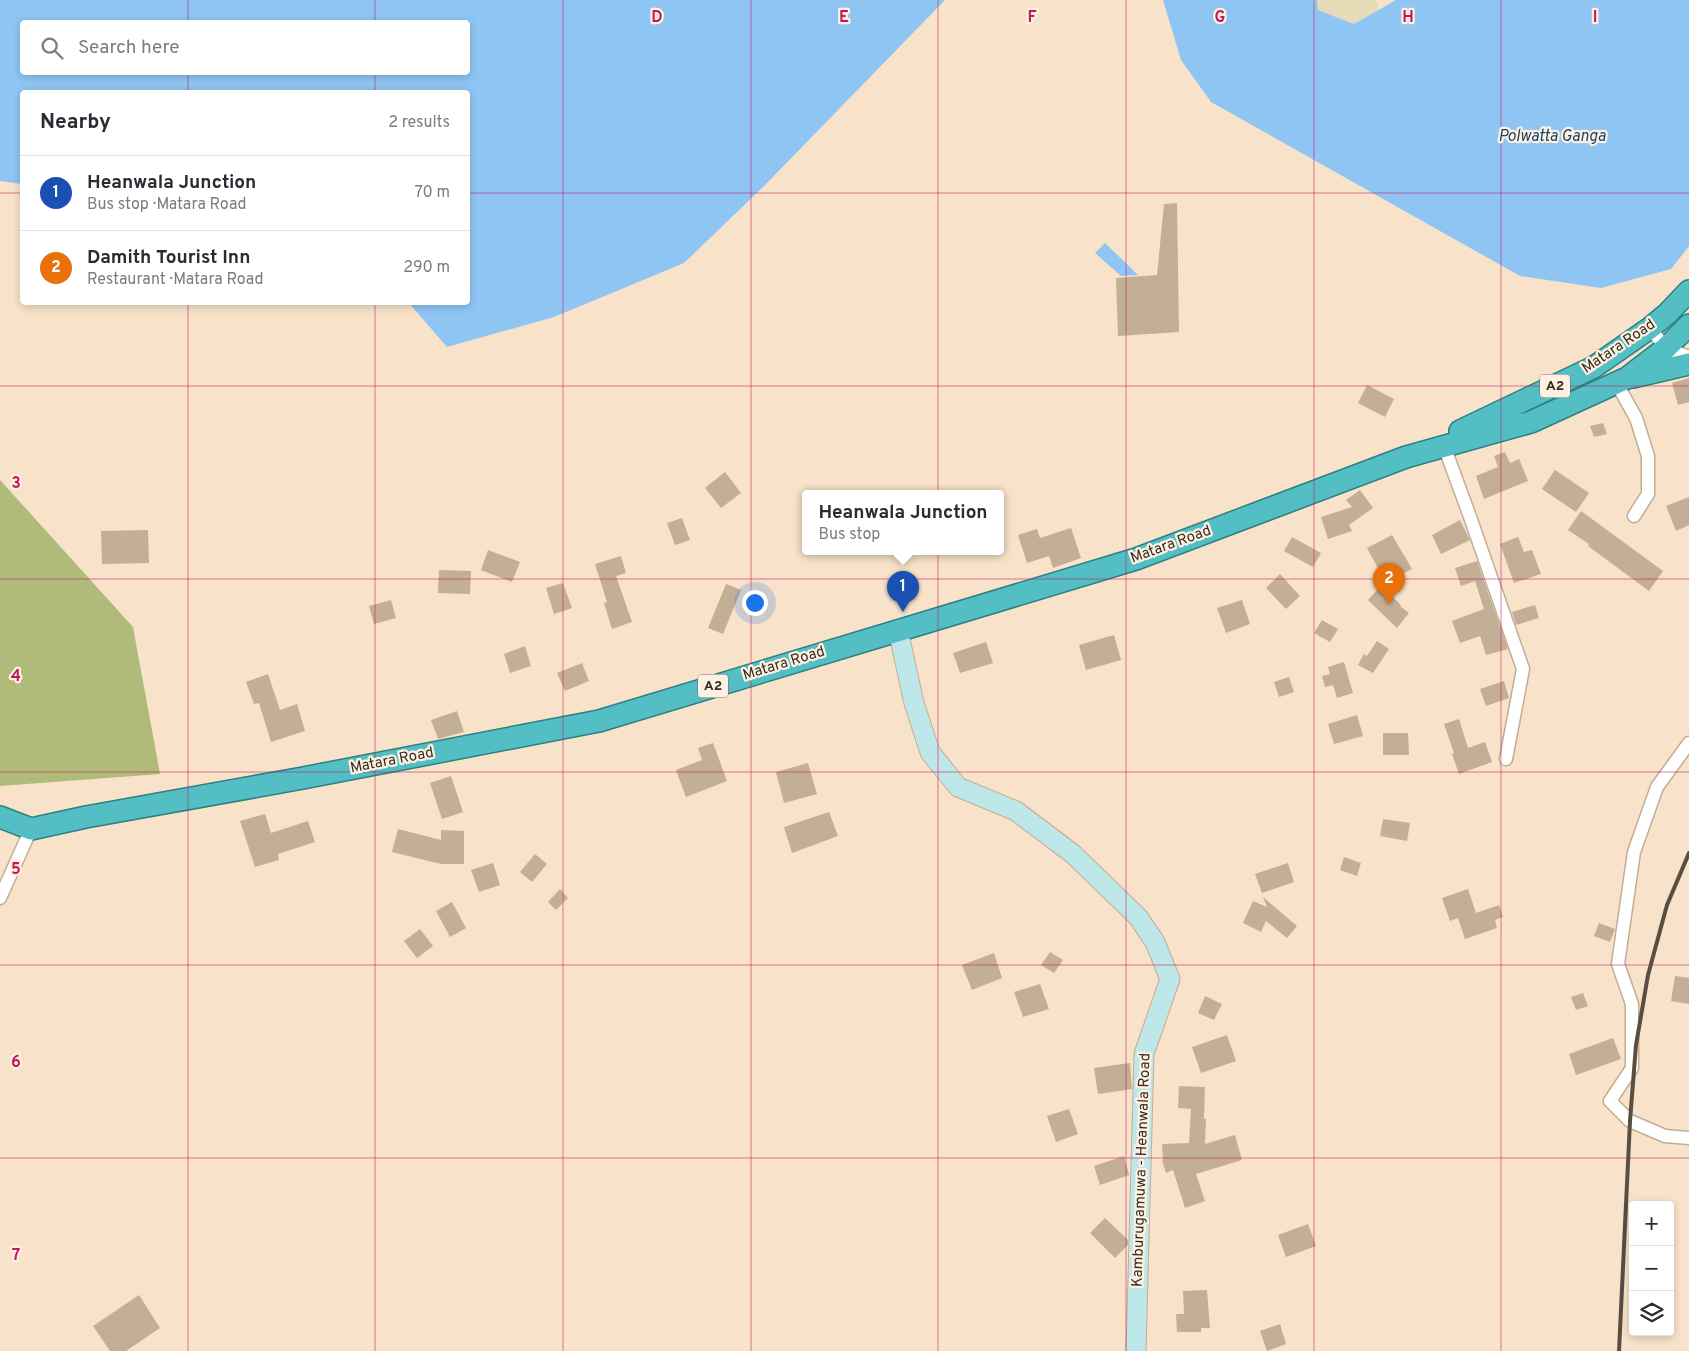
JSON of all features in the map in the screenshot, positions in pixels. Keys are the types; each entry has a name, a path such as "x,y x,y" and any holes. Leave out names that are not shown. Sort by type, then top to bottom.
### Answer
{"highway":[{"name":"Matara Road","path":"1406,457 1594,367 1650,328 1667,314 1689,291"},
{"name":"Matara Road","path":"31,829 86,817 303,778 599,721 1136,559 1406,457 1531,422 1622,381 1687,332"},
{"path":"1622,381 1689,364"},
{"path":"0,818 31,829"}],"main road":[{"name":"Kamburugamuwa - Heanwala Road","path":"898,630 914,703 930,752 958,787 1016,811 1073,854 1138,917 1154,942 1170,979 1144,1054 1136,1351"}],"street":[{"path":"1667,314 1687,332"},
{"path":"1650,328 1666,348 1689,357"},
{"path":"1622,381 1648,456 1648,494 1634,516"},
{"path":"1444,446 1523,669 1506,759"},
{"path":"1689,743 1658,787 1634,852 1618,964 1632,1004 1632,1068 1610,1101 1630,1121 1665,1136 1689,1138"},
{"path":"0,898 31,829"}],"green space":[{"path":"0,480 133,627 160,774 0,786"}],"sand":[{"path":"1317,0 1376,0 1379,10 1354,24 1318,10"}],"water":[{"path":"0,0 945,0 765,185 684,263 554,317 447,347 411,305 470,305 470,90 20,90 20,184 0,181"},
{"name":"Polwatta Ganga","path":"1163,0 1317,0 1318,10 1354,24 1396,0 1689,0 1689,246 1671,269 1601,288 1520,276 1211,102 1181,60"},
{"path":"1105,243 1138,275 1121,276 1095,253"}],"building":[{"path":"1177,203 1179,332 1118,336 1116,278 1157,275 1164,204"},
{"path":"1689,378 1689,402 1678,405 1672,383"},
{"path":"1367,385 1394,399 1385,417 1358,403"},
{"path":"1603,423 1607,434 1594,437 1590,426"},
{"path":"1505,452 1510,463 1519,459 1528,481 1484,499 1476,476 1498,467 1494,456"},
{"path":"1555,470 1589,493 1576,512 1542,489"},
{"path":"725,472 741,493 721,508 705,488"},
{"path":"1360,490 1373,508 1349,525 1352,531 1328,539 1321,517 1352,507 1346,500"},
{"path":"1689,497 1689,525 1676,531 1666,506"},
{"path":"1581,511 1663,571 1649,591 1568,530"},
{"path":"682,518 690,540 675,545 667,523"},
{"path":"1460,520 1470,540 1441,554 1432,535"},
{"path":"1071,528 1081,558 1053,568 1049,556 1027,563 1018,535 1037,529 1040,538"},
{"path":"148,530 149,563 102,564 101,531"},
{"path":"1392,535 1412,569 1387,585 1367,548"},
{"path":"1292,537 1321,553 1313,567 1284,551"},
{"path":"1518,537 1524,552 1532,550 1541,574 1514,583 1500,544"},
{"path":"488,550 520,562 512,582 481,570"},
{"path":"621,556 626,573 616,576 632,622 612,629 604,603 607,602 595,564"},
{"path":"1477,561 1508,649 1486,655 1480,636 1460,643 1452,621 1484,609 1475,581 1461,586 1455,568"},
{"path":"439,570 471,571 470,594 438,593"},
{"path":"1280,574 1300,596 1286,609 1266,588"},
{"path":"563,583 572,608 554,614 546,588"},
{"path":"726,584 741,590 723,634 708,628"},
{"path":"1381,586 1409,613 1397,628 1368,600"},
{"path":"391,600 396,618 374,624 369,606"},
{"path":"1242,600 1250,624 1226,633 1217,608"},
{"path":"1535,605 1539,618 1516,625 1512,612"},
{"path":"1322,620 1338,629 1330,642 1314,633"},
{"path":"1114,635 1121,660 1086,670 1079,645"},
{"path":"1377,641 1389,649 1373,673 1358,665 1364,654 1367,656"},
{"path":"986,642 993,663 960,673 953,653"},
{"path":"525,646 531,666 510,673 504,654"},
{"path":"1344,662 1353,693 1337,698 1333,685 1325,687 1322,676 1330,674 1328,667"},
{"path":"582,663 589,681 565,691 557,673"},
{"path":"268,674 280,710 297,704 305,731 271,742 259,703 254,704 246,682"},
{"path":"1289,677 1294,692 1279,697 1274,682"},
{"path":"1504,681 1509,698 1486,706 1480,689"},
{"path":"457,711 464,732 438,739 431,720"},
{"path":"1357,715 1363,736 1334,744 1328,724"},
{"path":"1459,719 1468,748 1485,742 1492,762 1459,774 1444,724"},
{"path":"1383,733 1408,733 1409,755 1383,755"},
{"path":"713,743 727,781 686,797 676,770 702,760 698,748"},
{"path":"808,763 817,794 784,803 776,772"},
{"path":"451,776 463,812 442,819 430,783"},
{"path":"829,812 838,836 792,853 784,827"},
{"path":"265,814 271,833 308,821 315,842 278,854 279,860 255,867 240,821"},
{"path":"1383,819 1410,823 1407,841 1380,836"},
{"path":"398,829 441,840 441,830 464,831 464,864 441,864 392,852"},
{"path":"535,854 547,864 532,882 520,872"},
{"path":"1344,857 1361,863 1357,876 1340,870"},
{"path":"493,863 500,885 479,892 471,870"},
{"path":"1288,863 1294,882 1262,893 1255,874"},
{"path":"560,889 568,898 556,910 548,902"},
{"path":"1468,889 1476,913 1499,905 1503,917 1495,920 1497,928 1465,939 1458,918 1450,921 1442,898"},
{"path":"1263,897 1297,926 1287,938 1266,921 1261,932 1243,923 1253,901 1267,907"},
{"path":"452,902 466,928 450,937 436,911"},
{"path":"1599,923 1615,929 1610,942 1594,936"},
{"path":"420,929 433,946 417,958 404,941"},
{"path":"1050,952 1063,960 1054,973 1041,965"},
{"path":"994,953 1002,978 972,990 962,965"},
{"path":"1675,976 1689,978 1689,1004 1671,1001"},
{"path":"1040,984 1049,1009 1023,1017 1014,992"},
{"path":"1583,993 1588,1006 1576,1010 1571,997"},
{"path":"1205,996 1222,1004 1214,1020 1198,1013"},
{"path":"1227,1035 1236,1061 1201,1073 1192,1047"},
{"path":"1613,1038 1621,1059 1576,1075 1569,1054"},
{"path":"1130,1063 1132,1089 1098,1094 1094,1068"},
{"path":"1179,1086 1205,1087 1205,1144 1235,1135 1242,1160 1196,1174 1205,1201 1185,1208 1173,1170 1166,1173 1162,1160 1162,1144 1189,1143 1191,1109 1178,1108"},
{"path":"1069,1109 1078,1134 1056,1142 1047,1116"},
{"path":"1124,1156 1129,1175 1100,1185 1094,1166"},
{"path":"1105,1218 1128,1240 1128,1245 1115,1258 1090,1233"},
{"path":"1308,1224 1316,1246 1286,1257 1278,1235"},
{"path":"1207,1290 1210,1328 1201,1328 1201,1332 1177,1332 1176,1314 1184,1314 1183,1291"},
{"path":"139,1295 160,1328 126,1351 110,1351 93,1326"},
{"path":"1280,1324 1286,1344 1267,1351 1260,1331"}],"railway":[{"path":"1619,1351 1630,1121 1636,1045 1648,975 1667,905 1689,853"}],"place":[{"name":"Damith Tourist Inn","path":"1389,604"},
{"name":"Heanwala Junction","path":"903,612"}]}
